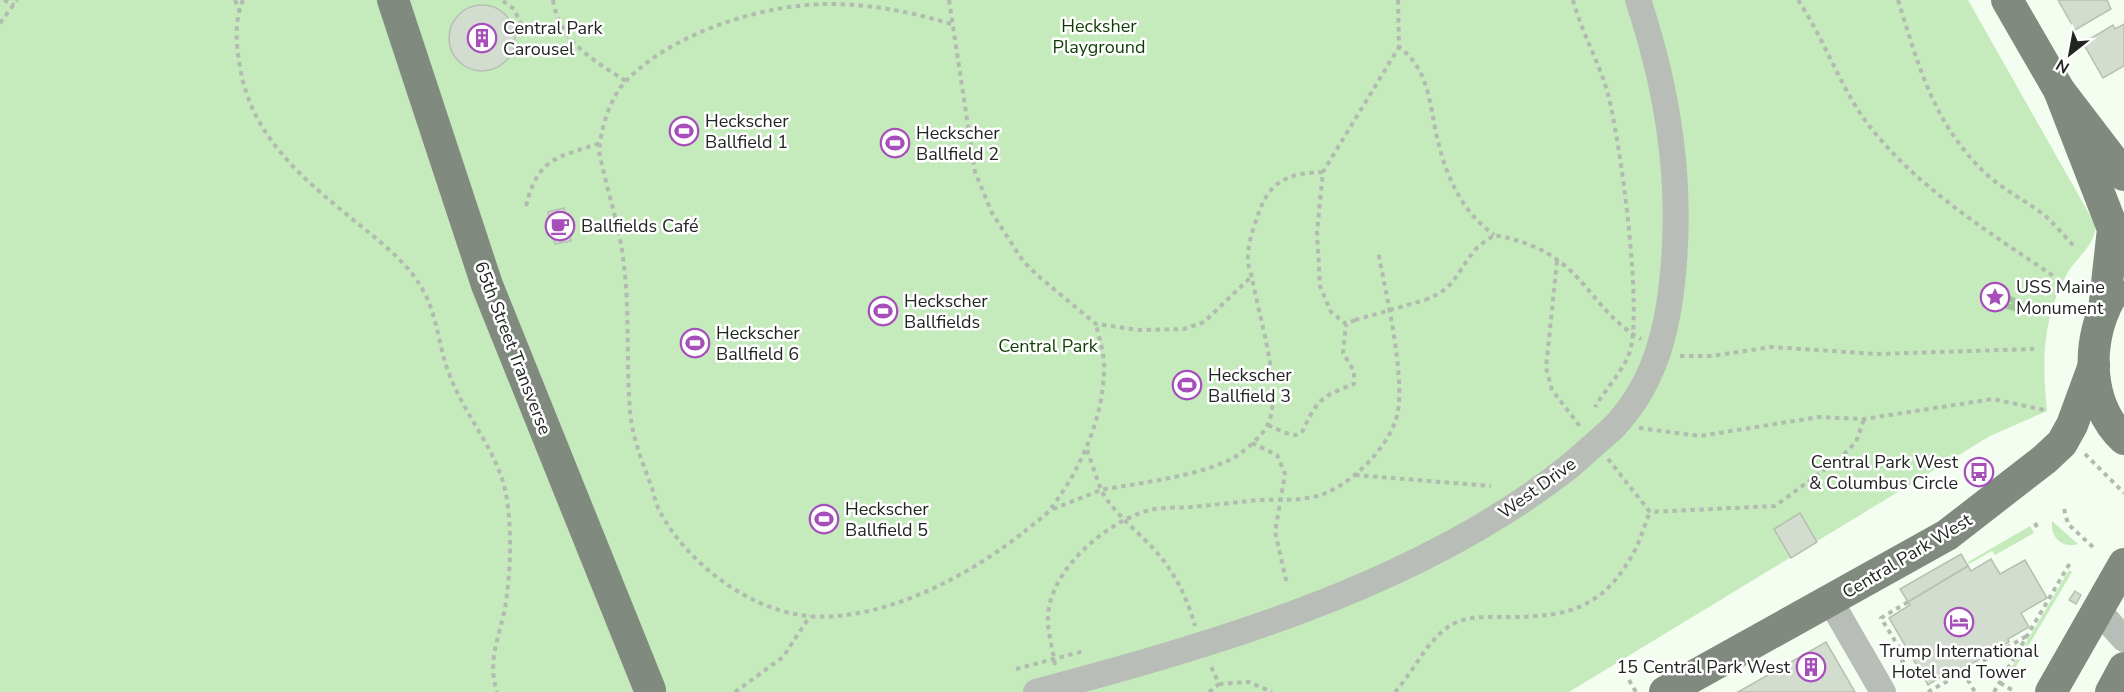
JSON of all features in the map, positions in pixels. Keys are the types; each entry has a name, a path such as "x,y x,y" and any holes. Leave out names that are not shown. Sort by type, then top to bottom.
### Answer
{"main road":[{"name":"65th Street Transverse","path":"393,0 487,285 650,690"},
{"path":"2007,0 2059,90 2124,175"},
{"path":"2059,90 2113,229 2104,310 2095,337 2094,365 2102,405 2121,439"},
{"path":"2104,310 2124,278"},
{"name":"Central Park West","path":"1665,692 1831,602 1964,525 2054,452 2066,438 2094,365"},
{"path":"2051,692 2124,564"},
{"path":"2111,692 2124,668"}],"street":[{"name":"West Drive","path":"1036,692 1202,644 1302,608 1405,567 1491,522 1523,502 1570,466 1617,424 1647,382 1660,349 1669,308 1676,226 1677,193 1670,123 1657,63 1638,0"},
{"path":"1831,602 1883,692"},
{"path":"2098,610 2124,639"}],"path":[{"path":"4,0 14,5"},
{"path":"0,23 17,0"},
{"path":"235,0 239,10"},
{"path":"243,0 239,10 236,45 240,71 250,106 259,124 287,162 304,179 383,244 413,275 426,295 450,378 500,473 508,514 510,550 506,597 491,662 497,692"},
{"path":"502,0 514,9 522,26"},
{"path":"553,0 559,20 573,43 588,58 626,81"},
{"path":"949,0 971,155 979,183 992,213 1023,261 1096,324 1139,330 1184,328 1204,322 1252,276"},
{"path":"1346,324 1331,312 1320,286 1317,232 1323,172 1399,47 1398,0"},
{"path":"1574,0 1581,28 1608,94 1616,131 1625,195 1633,334 1629,354 1595,408"},
{"path":"1798,0 1847,93 1878,137 1957,210 2055,278"},
{"path":"1898,0 1920,72 1934,104 1956,142 1987,175 2008,192 2043,214 2075,247"},
{"path":"951,24 904,11 849,4 817,4 773,10 715,26 670,48 626,81 611,106 600,143 600,159 622,256 630,413 643,465 658,509 687,549 705,568 743,593 779,611 810,616 873,609 930,590 982,562 1051,510 1101,490 1222,464 1252,443 1268,425 1272,410 1272,373 1248,261 1251,234 1261,207 1270,192 1284,178 1299,173 1323,172"},
{"path":"1399,47 1420,68 1443,163 1467,212 1494,235 1513,237 1527,242 1557,261 1574,274 1612,319 1645,341"},
{"path":"526,206 534,178 544,166 554,159 600,143"},
{"path":"1346,324 1442,293 1452,285 1476,249 1494,235"},
{"path":"1056,670 1048,619 1052,596 1063,574 1081,550 1125,521 1150,510 1261,500 1281,502 1326,493 1369,461 1396,421 1398,363 1378,251"},
{"path":"1557,261 1546,368 1552,390 1563,407"},
{"path":"1051,510 1087,449 1096,419 1105,368 1096,324"},
{"path":"1268,425 1290,436 1298,435 1304,431 1317,405 1327,395 1354,384 1354,371 1343,353 1346,324"},
{"path":"1679,356 1711,356 1772,347 1876,354 2034,349"},
{"path":"1617,424 1645,431 1700,436 1819,417 1864,419 1993,399 2044,410"},
{"path":"1650,512 1775,506 1839,459 1856,442 1864,419"},
{"path":"2066,438 2124,493"},
{"path":"1252,443 1277,455 1285,474 1275,531 1287,584"},
{"path":"1087,449 1101,490 1110,506 1162,557 1176,575 1219,684"},
{"path":"1610,461 1650,512"},
{"path":"1354,474 1491,486"},
{"path":"2064,509 2068,524 2095,549"},
{"path":"1395,692 1441,633 1451,625 1477,618 1557,616 1588,602 1604,591 1626,564 1650,512"},
{"path":"2035,523 2038,529"},
{"path":"1994,692 2072,565"},
{"path":"1893,667 1906,659 1881,618 1908,602"},
{"path":"735,692 783,657 810,616"},
{"path":"1928,692 2027,636"},
{"path":"1016,669 1084,651"},
{"path":"1963,672 1975,692"},
{"path":"1629,680 1636,692"},
{"path":"1209,692 1219,684 1249,682 1272,692"},
{"path":"2000,683 2014,691"}],"green space":[{"name":"Central Park","path":"0,0 1968,0 2096,226 2092,239 2068,272 2053,306 2045,357 2047,411 1990,436 1569,692 0,692"},
{"path":"2052,521 2078,544 2067,545 2058,540 2053,532"},
{"path":"2030,526 2034,533 1995,555 1992,551 1969,564 1968,562"},
{"path":"2069,570 2072,572 2010,677 2007,675"}],"shaded area":[{"path":"2001,292 2022,301 2023,309 2017,312 1997,306 1998,303 2013,304 2000,296"}],"building":[{"path":"2058,0 2107,0 2111,9 2075,30"},
{"name":"Central Park Carousel","path":"488,5 506,14 513,25 515,38 513,51 506,62 495,69 476,71 458,62 451,51 449,32 458,14 469,7"},
{"path":"2124,24 2124,66 2103,78 2083,43 2113,25 2115,29"},
{"name":"Ballfields Café","path":"564,208 571,241 555,244 548,212"},
{"path":"1800,513 1817,542 1791,558 1774,529"},
{"path":"1961,554 1968,566 1908,602 1900,589"},
{"name":"Trump International Hotel and Tower","path":"1991,559 2000,574 2025,560 2047,598 2021,613 2029,627 2008,639 2009,642 1949,677 1947,673 1928,685 1889,618 1910,605 1908,602 1968,566 1971,571"},
{"path":"2075,591 2081,595 2076,604 2069,600"},
{"name":"15 Central Park West","path":"1826,642 1855,692 1738,692"}],"place":[{"name":"Central Park Carousel","path":"482,38"},
{"name":"Heckscher Ballfield 1","path":"684,131"},
{"name":"Heckscher Ballfield 2","path":"895,143"},
{"name":"Ballfields Café","path":"560,226"},
{"name":"USS Maine Monument","path":"1995,297"},
{"name":"Heckscher Ballfields","path":"883,311"},
{"name":"Heckscher Ballfield 6","path":"695,343"},
{"name":"Heckscher Ballfield 3","path":"1187,385"},
{"name":"Central Park West & Columbus Circle","path":"1979,472"},
{"name":"Heckscher Ballfield 5","path":"824,519"},
{"name":"Trump International Hotel and Tower","path":"1959,622"},
{"name":"15 Central Park West","path":"1811,667"}],"park label":[{"name":"Hecksher Playground","path":"1099,36"}]}
